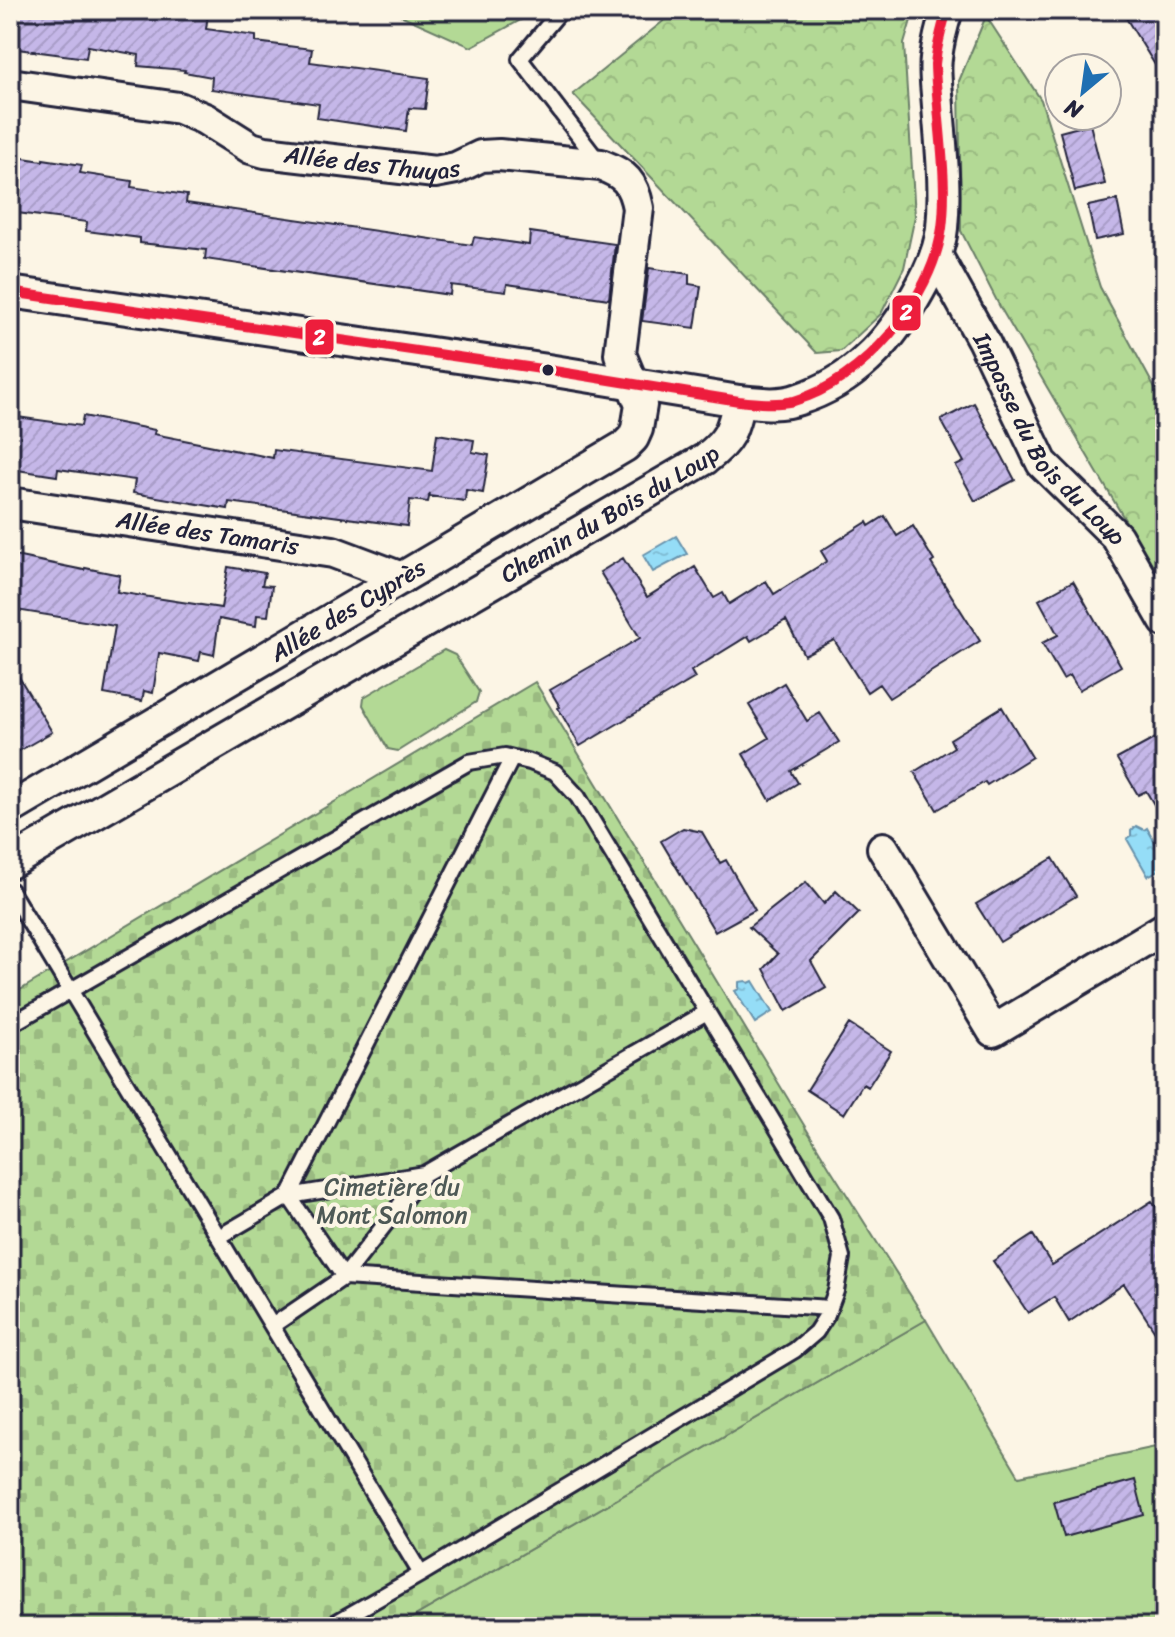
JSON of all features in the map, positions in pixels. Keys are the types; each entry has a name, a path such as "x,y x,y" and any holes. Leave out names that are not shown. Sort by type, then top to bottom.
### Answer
{"street":[{"path":"10,292 739,401 770,404 797,401 825,389 868,359 917,295 936,255 942,230 942,171 936,60 947,10"},
{"name":"Allée des Thuyas","path":"10,84 179,108 205,119 251,148 265,152 435,172 456,168 481,156 499,155 601,165"},
{"path":"601,165 628,179 638,208 620,354 633,383"},
{"name":"Impasse du Bois du Loup","path":"936,255 983,340 1042,463 1117,537 1165,621"},
{"name":"Allée des Cyprès","path":"10,809 625,446 633,438 641,415 641,405 633,383"},
{"name":"Chemin du Bois du Loup","path":"10,863 705,459 720,448 729,436 739,401"},
{"name":"Allée des Tamaris","path":"10,503 333,552 402,578"},
{"path":"883,848 993,1031 1165,928"}],"lane":[{"path":"561,10 520,59 601,165"},
{"path":"10,1025 469,762 505,756 555,772 578,797 831,1218 842,1257 836,1291 816,1332 795,1350 328,1627"},
{"path":"289,1196 512,758"},
{"path":"10,890 421,1574"},
{"path":"219,1237 289,1196 424,1174 707,1012"},
{"path":"272,1326 344,1277 424,1174"},
{"path":"289,1196 344,1277"},
{"path":"344,1277 830,1308"}],"green space":[{"path":"389,10 534,10 471,47"},
{"path":"677,10 914,10 904,44 915,216 904,268 881,314 841,351 817,353 573,94"},
{"path":"986,16 1041,100 1043,132 1051,132 1100,287 1165,407 1165,588 1000,307 961,231 959,81"},
{"path":"444,650 455,655 479,692 476,702 398,751 388,749 363,705 364,697"},
{"name":"Cimetière du Mont Salomon","path":"535,682 830,1168 926,1320 396,1627 10,1627 10,996"},
{"path":"926,1320 1019,1476 1165,1445 1165,1627 396,1627"}],"water":[{"path":"676,536 687,554 653,572 643,555"},
{"path":"1136,826 1144,830 1147,828 1165,860 1165,867 1148,876 1127,839"},
{"path":"753,981 772,1012 755,1023 735,991 739,989 739,982"}],"building":[{"path":"10,10 184,10 208,14 206,29 256,36 256,42 312,49 310,62 429,78 425,109 409,108 406,131 317,118 319,104 211,89 212,77 185,70 138,66 139,55 88,46 86,58 10,48"},
{"path":"1121,10 1165,10 1165,81"},
{"path":"1060,132 1092,132 1105,184 1075,191"},
{"path":"10,156 82,165 80,173 132,181 131,187 187,195 186,203 472,245 474,237 529,245 530,232 615,244 609,299 507,284 506,292 451,285 450,295 205,259 206,250 140,243 140,238 86,231 87,222 10,212"},
{"path":"1117,200 1124,234 1095,240 1088,206"},
{"path":"649,268 689,274 689,284 701,286 695,328 642,321"},
{"path":"974,403 1015,480 975,501 956,466 964,462 941,420"},
{"path":"10,416 81,426 83,416 273,458 274,450 432,471 437,434 474,440 472,452 489,455 483,493 466,490 465,501 429,496 428,502 410,500 407,526 229,502 228,509 133,493 135,480 58,469 57,476 10,469"},
{"path":"885,516 897,536 913,526 934,561 931,563 980,641 889,698 879,684 867,692 834,640 804,655 786,620 751,641 748,636 691,671 695,678 580,746 550,690 640,638 600,572 623,558 647,597 695,567 714,598 723,593 729,604 766,581 774,594 827,561 821,551 867,522 869,526"},
{"path":"10,555 120,575 117,592 221,608 228,567 265,573 262,585 272,586 268,616 257,615 256,626 219,619 214,655 201,652 199,661 159,653 153,693 144,691 142,701 104,694 115,626 10,609"},
{"path":"1073,581 1121,666 1079,690 1070,675 1063,679 1042,643 1058,635 1039,600"},
{"path":"10,662 52,732 10,756"},
{"path":"784,683 807,721 820,713 839,742 791,771 798,783 770,800 743,754 769,738 749,705"},
{"path":"1002,707 1032,757 987,785 985,782 937,810 914,772 954,747 950,739"},
{"path":"1165,733 1165,823 1146,791 1138,795 1117,759"},
{"path":"683,828 702,832 720,863 726,860 755,910 715,932 661,841"},
{"path":"1053,858 1076,896 1000,942 976,904"},
{"path":"806,882 824,904 836,891 859,913 811,961 826,988 786,1011 764,969 778,954 749,927"},
{"path":"849,1024 891,1051 868,1087 863,1084 844,1114 807,1090"},
{"path":"1152,1201 1165,1221 1165,1347 1124,1284 1069,1322 1054,1297 1028,1313 993,1261 1033,1235 1052,1265"},
{"path":"1135,1480 1144,1515 1064,1537 1054,1502"}],"transit line":[{"name":"2","path":"10,292 548,370 739,401 794,401 820,391 869,357 909,309 936,255 944,198 935,64 947,10"}]}
